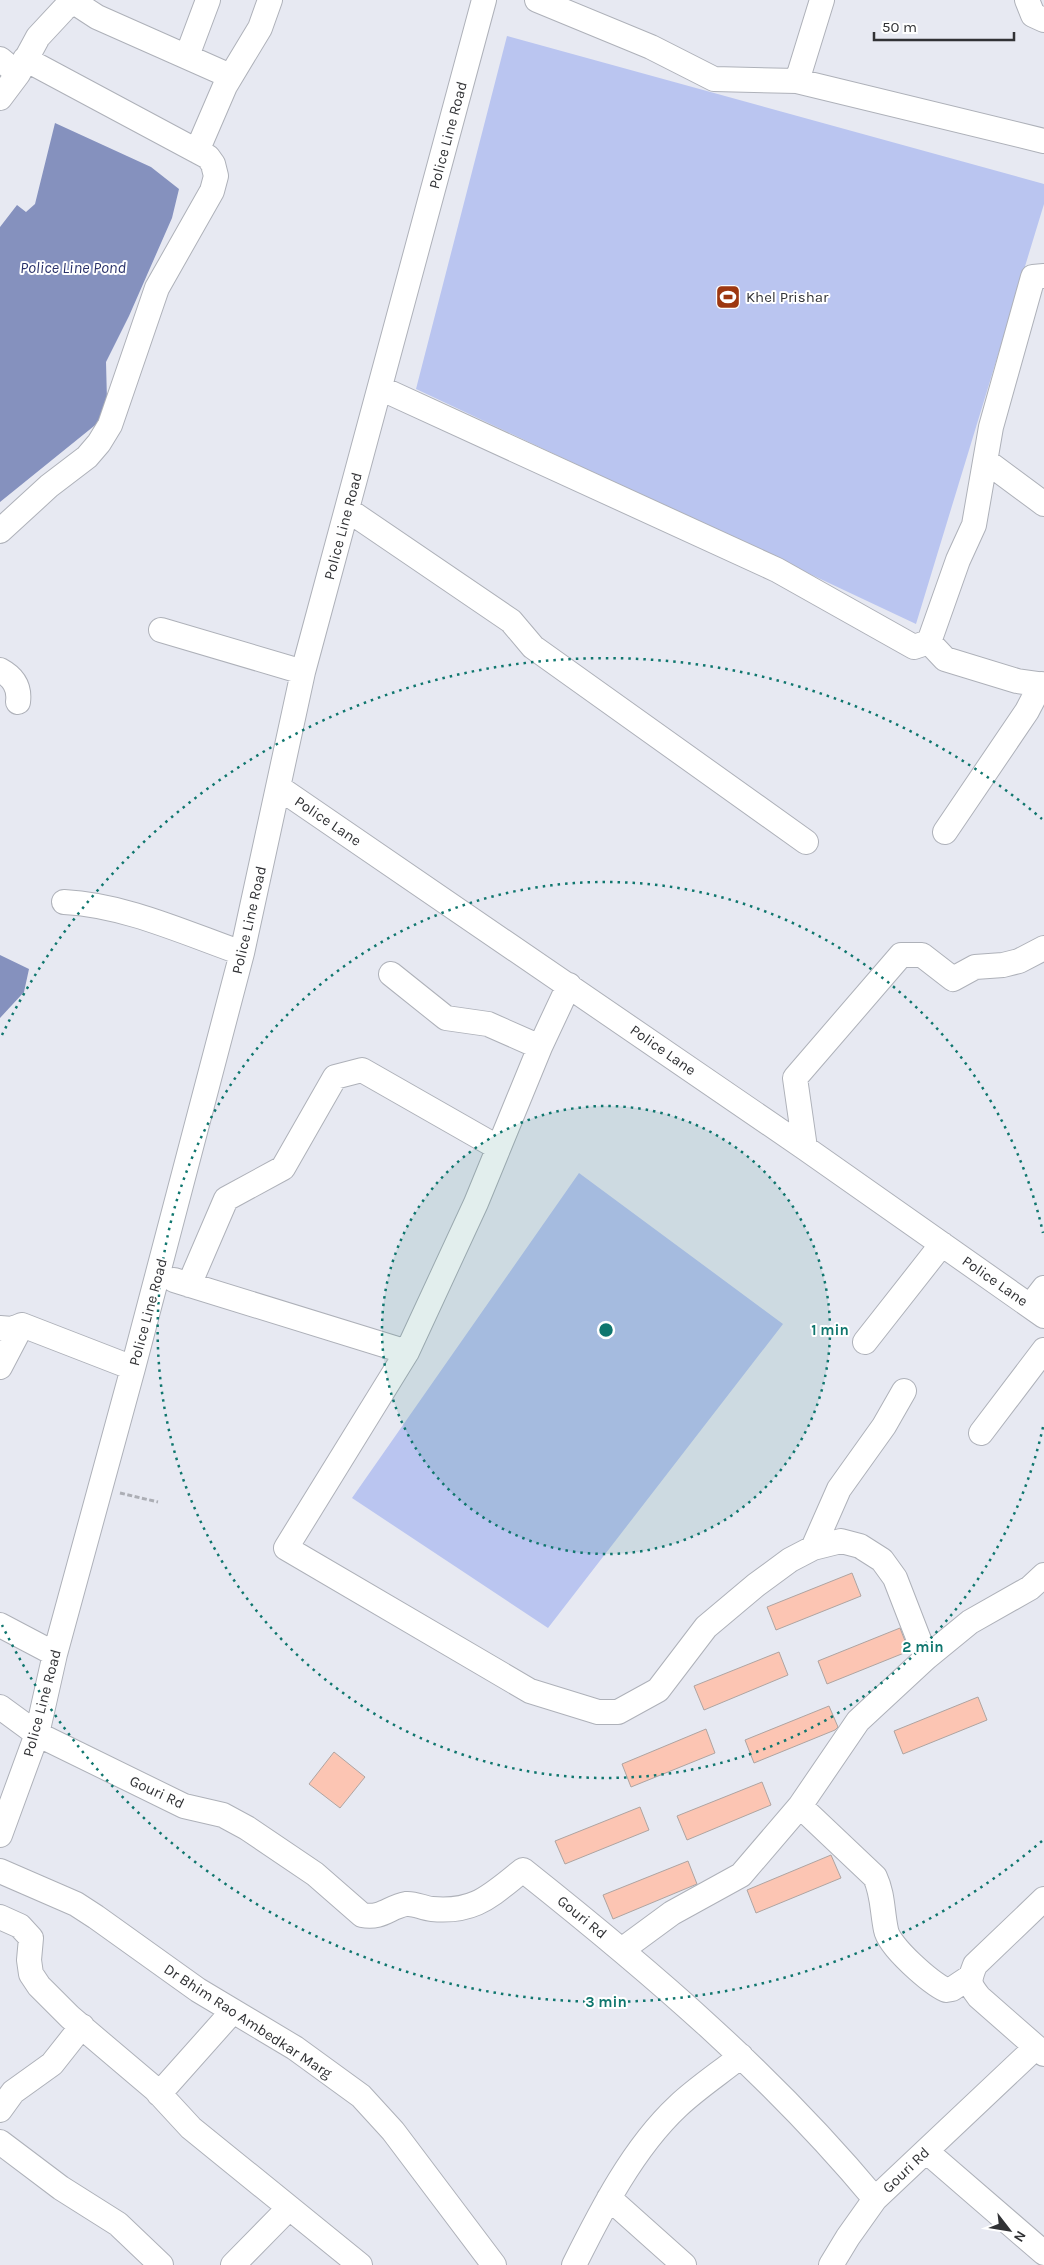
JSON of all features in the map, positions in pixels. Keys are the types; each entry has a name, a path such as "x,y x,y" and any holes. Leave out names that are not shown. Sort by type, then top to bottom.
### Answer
{"street":[{"path":"186,56 208,0"},
{"path":"197,152 230,76 260,28 270,0"},
{"name":"Police Line Road","path":"0,1835 37,1734 55,1654 133,1368 242,953 303,672 484,0"},
{"path":"537,0 651,47 714,79 797,81 1044,141"},
{"path":"797,81 822,0"},
{"path":"1027,0 1033,15 1044,20"},
{"path":"0,98 14,64 65,8 74,1 104,20 230,76"},
{"path":"0,531 49,486 87,456 99,443 110,425 157,288 212,191 216,176 213,164 208,157 14,64"},
{"path":"929,642 958,560 974,525 992,427 1033,276 1044,276"},
{"path":"380,388 777,570 914,647 929,642"},
{"path":"986,461 1044,504"},
{"path":"348,510 511,621 533,647 806,842"},
{"path":"161,630 303,672"},
{"path":"929,642 946,659 982,671 1042,685 1027,711 945,832"},
{"path":"0,670 9,674 14,682 19,693 18,702"},
{"name":"Police Lane","path":"278,787 569,985 942,1244 1039,1303"},
{"path":"64,902 79,903 132,914 242,953"},
{"path":"805,1148 795,1078 901,955 922,955 953,979 975,967 1003,965 1019,961 1044,948"},
{"path":"391,974 446,1018 488,1024 540,1047"},
{"path":"569,985 497,1147 476,1203 407,1352 286,1548 530,1690 598,1712 618,1712 641,1702 658,1690 706,1627 790,1560 813,1548 841,1541 860,1546 882,1560 894,1578 926,1658"},
{"path":"190,1285 226,1199 283,1168 335,1077 362,1070 497,1147"},
{"path":"864,1342 942,1244"},
{"path":"157,1277 190,1285 407,1352"},
{"path":"0,1367 11,1327 133,1368"},
{"path":"981,1433 1044,1350"},
{"path":"813,1548 839,1489 884,1426 904,1391"},
{"path":"623,1949 672,1913 741,1875 800,1806 858,1721 926,1658 970,1622 1030,1588 1044,1575"},
{"path":"0,1625 55,1654"},
{"path":"0,1707 37,1734"},
{"name":"Gouri Rd","path":"37,1734 184,1806 223,1815 269,1842 315,1874 362,1915 372,1917 403,1904 414,1904 430,1909 463,1909 484,1901 523,1870 623,1949 741,2056 834,2149 875,2199 926,2151 1040,2051"},
{"path":"800,1806 876,1876 882,1890 886,1930 894,1945 931,1980 946,1990 952,1989 970,1978"},
{"name":"Dr Bhim Rao Ambedkar Marg","path":"0,1871 76,1904 232,2012 295,2048 361,2096 393,2131 494,2265"},
{"path":"1040,2051 979,1997 971,1986 970,1978 975,1965 1044,1899"},
{"path":"0,1917 20,1926 31,1938 29,1960 31,1974 39,1986 159,2094 191,2128 360,2265"},
{"path":"159,2094 232,2012"},
{"path":"0,2110 13,2092 52,2064 82,2026"},
{"path":"574,2265 609,2198 652,2136 678,2106 741,2056"},
{"path":"0,2142 60,2188 118,2224 161,2265"},
{"path":"926,2151 1044,2252"},
{"path":"609,2198 684,2265"},
{"path":"831,2265 875,2199"},
{"path":"233,2265 289,2208"}],"path":[{"path":"100,1487 158,1502"}],"shaded area":[{"name":"Khel Prishar","path":"507,36 1044,184 1044,204 916,624 416,389"},
{"path":"579,1173 783,1324 548,1628 352,1498"}],"water":[{"name":"Police Line Pond","path":"55,123 151,167 179,189 172,218 129,316 106,362 107,401 99,422 0,502 0,227 17,205 26,212 35,204"},
{"path":"0,955 29,969 24,992 0,1018"}],"building":[{"path":"852,1573 861,1596 776,1630 767,1607"},
{"path":"900,1628 909,1651 827,1684 818,1661"},
{"path":"779,1652 788,1675 704,1710 694,1686"},
{"path":"978,1697 987,1720 903,1754 894,1731"},
{"path":"829,1706 838,1727 835,1730 754,1763 745,1740"},
{"path":"706,1729 715,1753 631,1787 622,1764"},
{"path":"334,1752 365,1777 340,1808 309,1784"},
{"path":"762,1782 771,1805 687,1840 677,1816"},
{"path":"640,1807 649,1830 565,1864 555,1841"},
{"path":"831,1855 841,1878 756,1913 747,1890"},
{"path":"688,1861 697,1884 613,1919 603,1895"}],"place":[{"name":"Khel Prishar","path":"728,297"}]}
